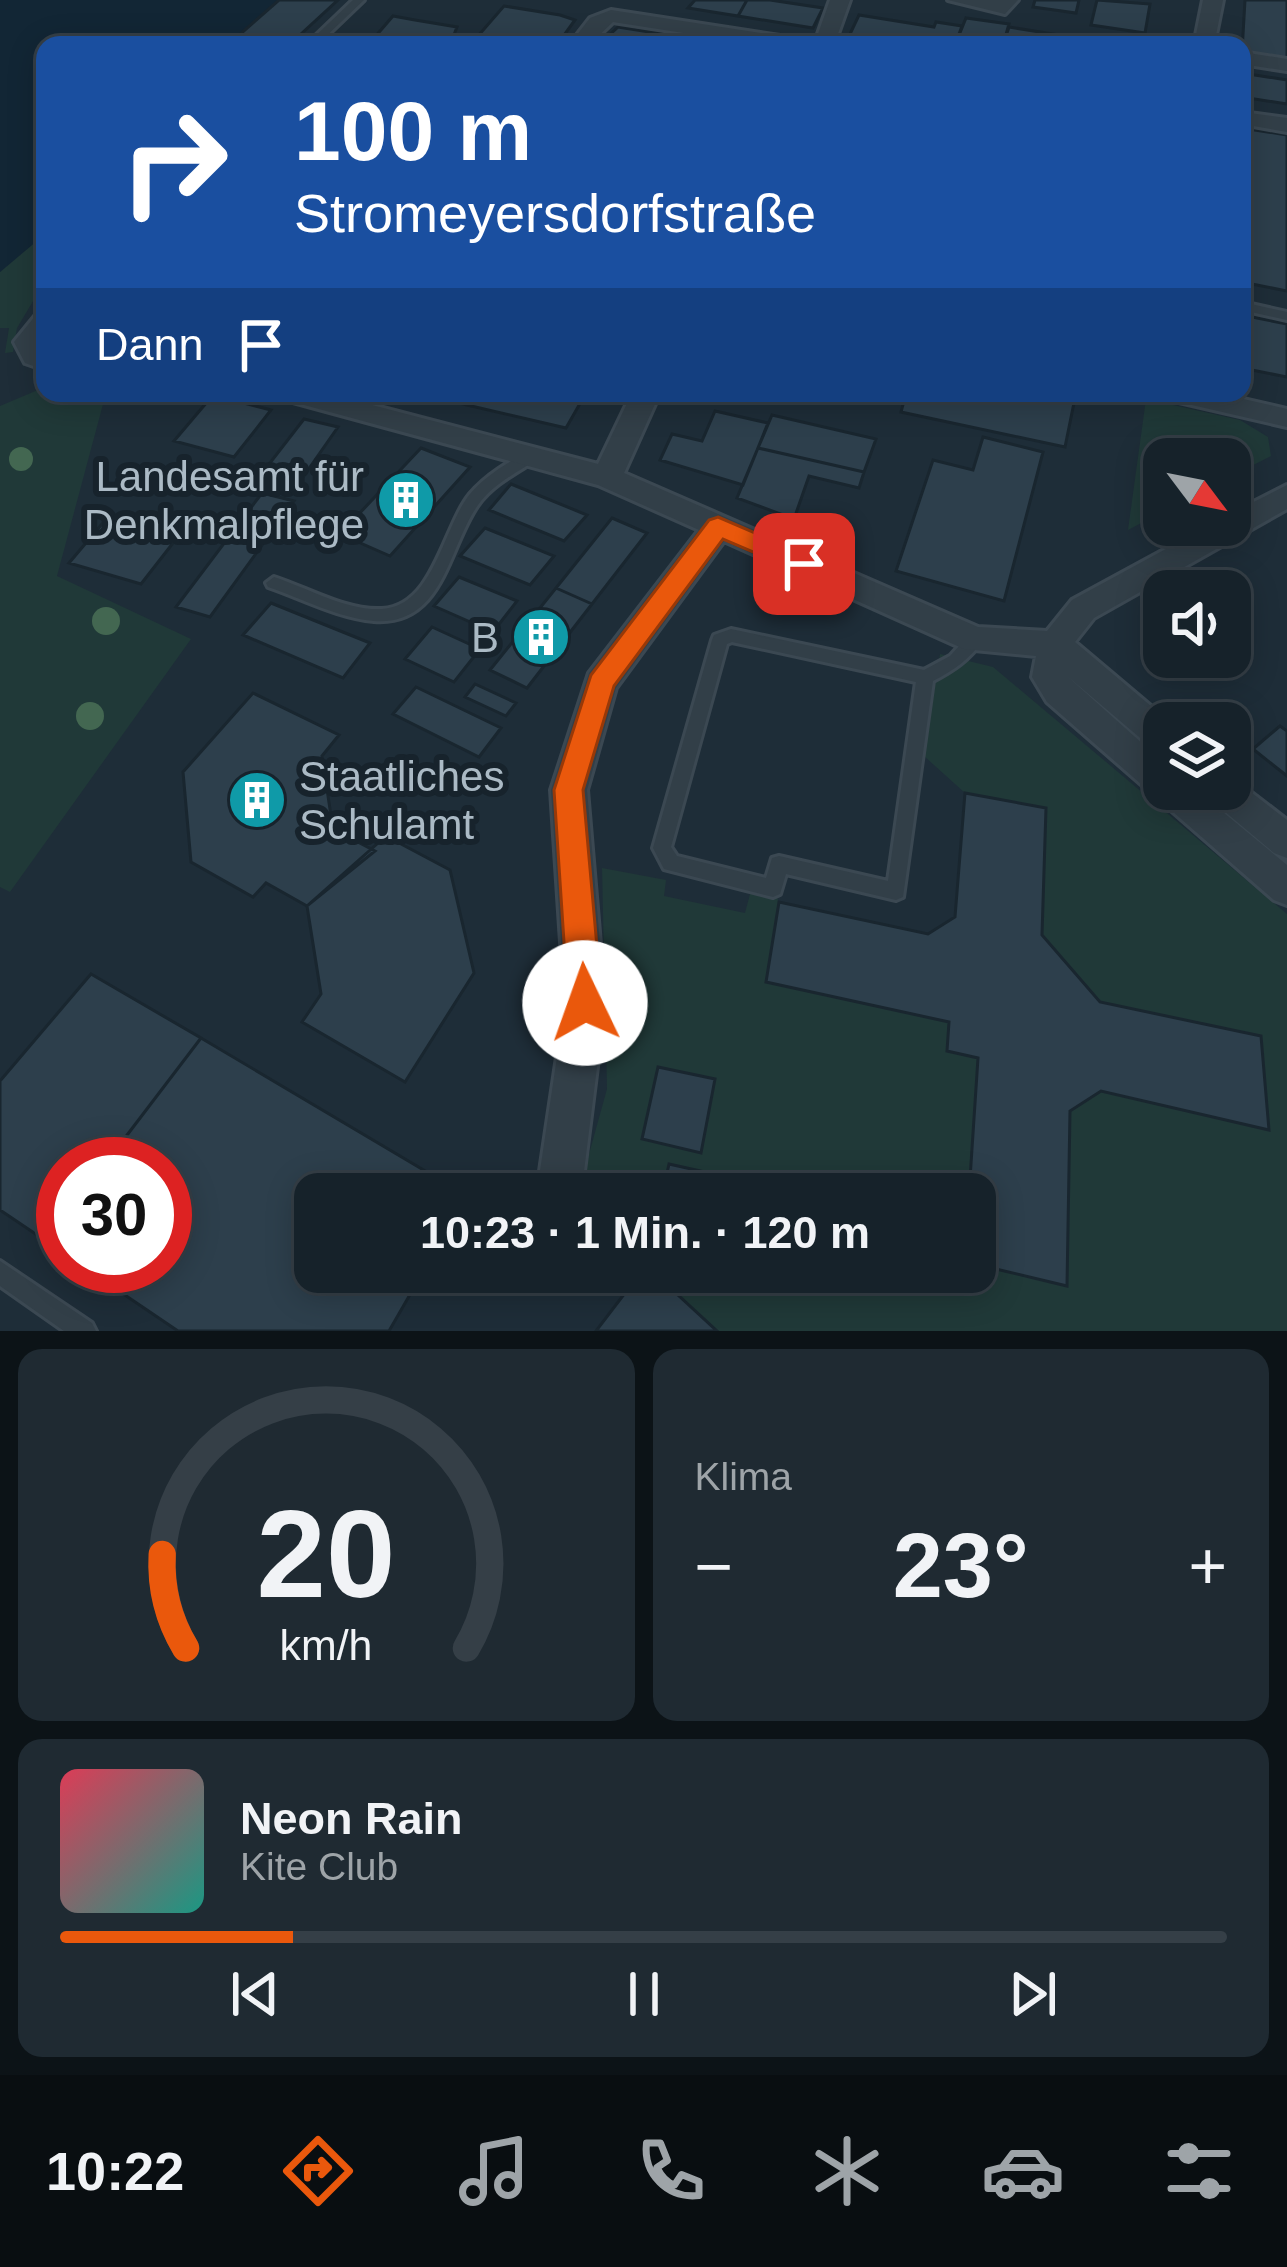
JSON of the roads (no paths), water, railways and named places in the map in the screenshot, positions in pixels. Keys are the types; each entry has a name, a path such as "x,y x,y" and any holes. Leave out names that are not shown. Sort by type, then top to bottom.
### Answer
{"street":[{"path":"827,36 840,0"},
{"path":"958,0 1005,8 1008,0"},
{"path":"1206,36 1213,0"},
{"path":"586,36 597,22 611,16 741,36"},
{"path":"1251,59 1287,65"},
{"path":"1251,119 1287,125"},
{"path":"36,332 27,342 36,358"},
{"path":"326,402 607,477 975,640 1055,644 1143,720"},
{"path":"607,477 642,402"},
{"path":"1216,402 1287,418"},
{"path":"1143,767 1058,692 1049,677 1055,644 1083,608 1287,496"},
{"path":"562,1171 585,1003 568,790 601,682 718,526"},
{"path":"1194,810 1287,887"},
{"path":"1249,810 1287,842"}],"lane":[{"path":"321,36 359,0"},
{"path":"1251,309 1287,316"},
{"path":"274,583 364,612 386,616 402,610 428,588 479,494 532,456"},
{"path":"925,677 896,891 779,864 773,888 670,863 662,848 720,640 731,635 925,677 956,661 975,640"},
{"path":"0,1273 84,1331"}],"water":[{"path":"0,0 278,0 237,36 36,36 36,242 0,272"}],"place":[{"name":"Landesamt für Denkmalpflege","path":"406,500"},
{"name":"B","path":"541,637"},
{"name":"Staatliches Schulamt","path":"257,800"}]}
